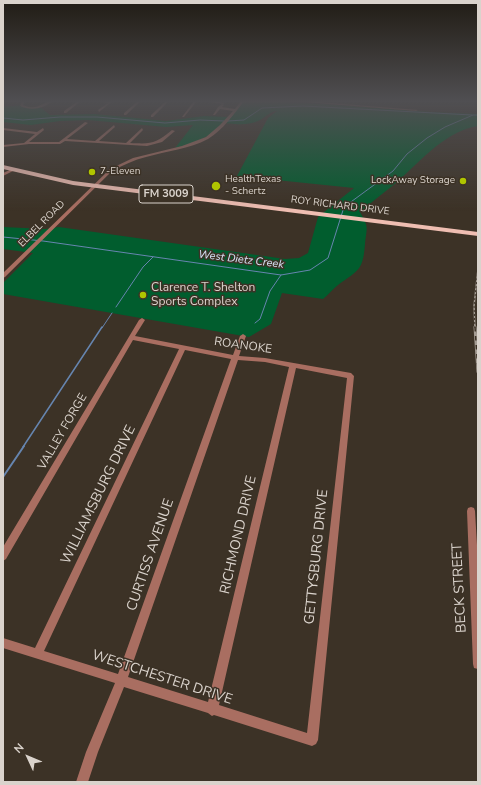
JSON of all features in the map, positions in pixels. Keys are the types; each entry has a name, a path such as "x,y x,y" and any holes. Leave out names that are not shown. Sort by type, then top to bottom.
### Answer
{"main road":[{"name":"ROY RICHARD DRIVE","path":"3,167 59,181 94,186 478,232"}],"street":[{"path":"25,143 31,138"},
{"path":"3,146 25,143 55,144 68,138"},
{"path":"96,142 101,138"},
{"path":"126,144 133,138"},
{"path":"65,140 151,144 164,140 166,138"},
{"name":"ELBEL ROAD","path":"3,276 108,173 120,165 207,138"},
{"path":"151,144 159,152"},
{"path":"3,175 13,170"},
{"name":"VALLEY FORGE","path":"3,556 142,320"},
{"name":"CURTISS AVENUE","path":"82,782 92,752 121,681 243,336"},
{"name":"ROANOKE","path":"132,338 236,358 265,360 351,376"},
{"name":"WILLIAMSBURG DRIVE","path":"37,654 183,348"},
{"name":"RICHMOND DRIVE","path":"212,710 293,366"},
{"name":"GETTYSBURG DRIVE","path":"312,740 351,376"},
{"name":"BECK STREET","path":"470,511 478,664"},
{"name":"WESTCHESTER DRIVE","path":"3,643 212,710 312,740"}],"green space":[{"path":"183,138 204,138 189,144 175,148"},
{"path":"258,138 449,138 431,150 401,179 360,212 365,221 367,230 363,259 359,269 323,299 282,293 271,324 249,337 3,294 3,283 33,253 3,249 3,227 45,229 59,227 285,259 299,258 308,253 318,217 354,188 237,176"}],"waterway":[{"name":"West Dietz Creek","path":"281,275 310,270 328,258 344,207 393,171 407,154 428,138"},
{"name":"West Dietz Creek","path":"3,237 43,241 281,275"},
{"path":"116,307 143,267 153,257"},
{"path":"255,323 260,319 270,291 281,275"},
{"path":"102,328 112,313"},
{"path":"23,447 102,327"},
{"path":"3,477 24,446"}],"railway":[{"path":"475,328 474,306 478,269"},
{"path":"475,327 478,372"}],"place":[{"name":"7-Eleven","path":"92,172"},
{"name":"LockAway Storage","path":"463,181"},
{"name":"HealthTexas - Schertz","path":"216,186"},
{"name":"Clarence T. Shelton Sports Complex","path":"143,295"}]}
